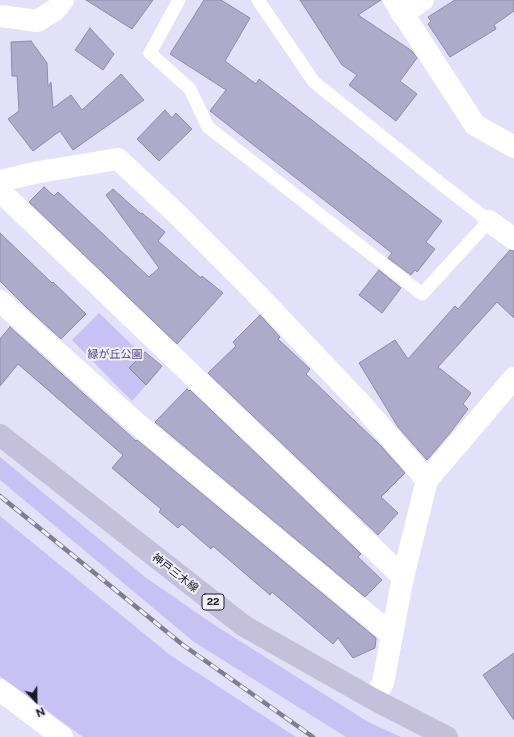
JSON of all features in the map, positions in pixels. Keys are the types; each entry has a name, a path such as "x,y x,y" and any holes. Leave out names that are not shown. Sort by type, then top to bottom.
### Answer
{"main road":[{"name":"神戸三木線","path":"0,435 244,626 373,699 447,737"}],"street":[{"path":"0,16 37,21 55,10 63,0"},
{"path":"423,0 398,7 475,125 514,147"},
{"path":"0,181 39,172 118,159 178,215 252,289 363,406 428,480"},
{"path":"0,191 403,577"},
{"path":"489,220 514,239"},
{"path":"0,302 135,422 392,635"},
{"path":"373,699 383,683 403,577 428,480 514,378"},
{"path":"0,690 62,737"}],"lane":[{"path":"179,0 150,53 190,89 208,127 422,294 489,220 440,183 314,82 258,0"}],"green space":[{"name":"緑が丘公園","path":"99,313 159,371 132,401 72,340"},
{"path":"0,457 145,577 213,624 368,722 401,737 346,737 194,642 0,480"},
{"path":"0,516 170,655 296,737 83,737 0,676"}],"building":[{"path":"86,0 153,0 132,29"},
{"path":"204,0 221,0 250,18 225,61 256,84 259,79 442,221 426,242 435,249 417,272 415,270 411,275 388,258 392,253 210,111 226,90 170,54"},
{"path":"300,0 381,0 358,15 412,51 417,58 400,81 417,94 396,121 349,85 357,75 342,65"},
{"path":"455,0 514,0 514,11 494,25 496,29 450,57 428,24 431,21 428,17"},
{"path":"90,28 114,54 103,70 75,50"},
{"path":"31,41 47,63 48,87 51,82 53,108 71,95 82,110 121,74 144,100 73,150 60,131 33,151 8,119 19,111 17,76 12,76 11,42"},
{"path":"165,110 172,118 176,113 192,129 159,161 137,139"},
{"path":"44,187 54,196 58,192 149,277 159,268 106,195 113,189 141,214 142,213 165,232 158,241 201,278 202,276 223,293 177,344 29,202"},
{"path":"0,233 86,314 61,339 0,281"},
{"path":"510,250 514,251 514,318 497,302 438,367 471,393 463,404 468,409 427,460 398,427 359,363 395,340 408,359 455,306 458,309"},
{"path":"379,270 401,288 382,313 359,295"},
{"path":"260,315 280,337 278,339 310,369 306,374 381,446 405,473 381,497 398,513 378,535 208,373 236,346 233,342"},
{"path":"10,327 136,441 137,440 376,638 375,648 353,658 338,638 333,644 272,592 270,595 213,546 211,549 182,524 178,528 159,512 161,509 112,468 123,455 18,364 0,386 0,339"},
{"path":"145,352 162,366 146,385 129,368"},
{"path":"187,389 189,391 190,390 361,554 358,557 382,580 365,597 155,422"},
{"path":"514,653 514,720 483,675"}],"railway":[{"path":"0,496 183,645 313,737"}]}
